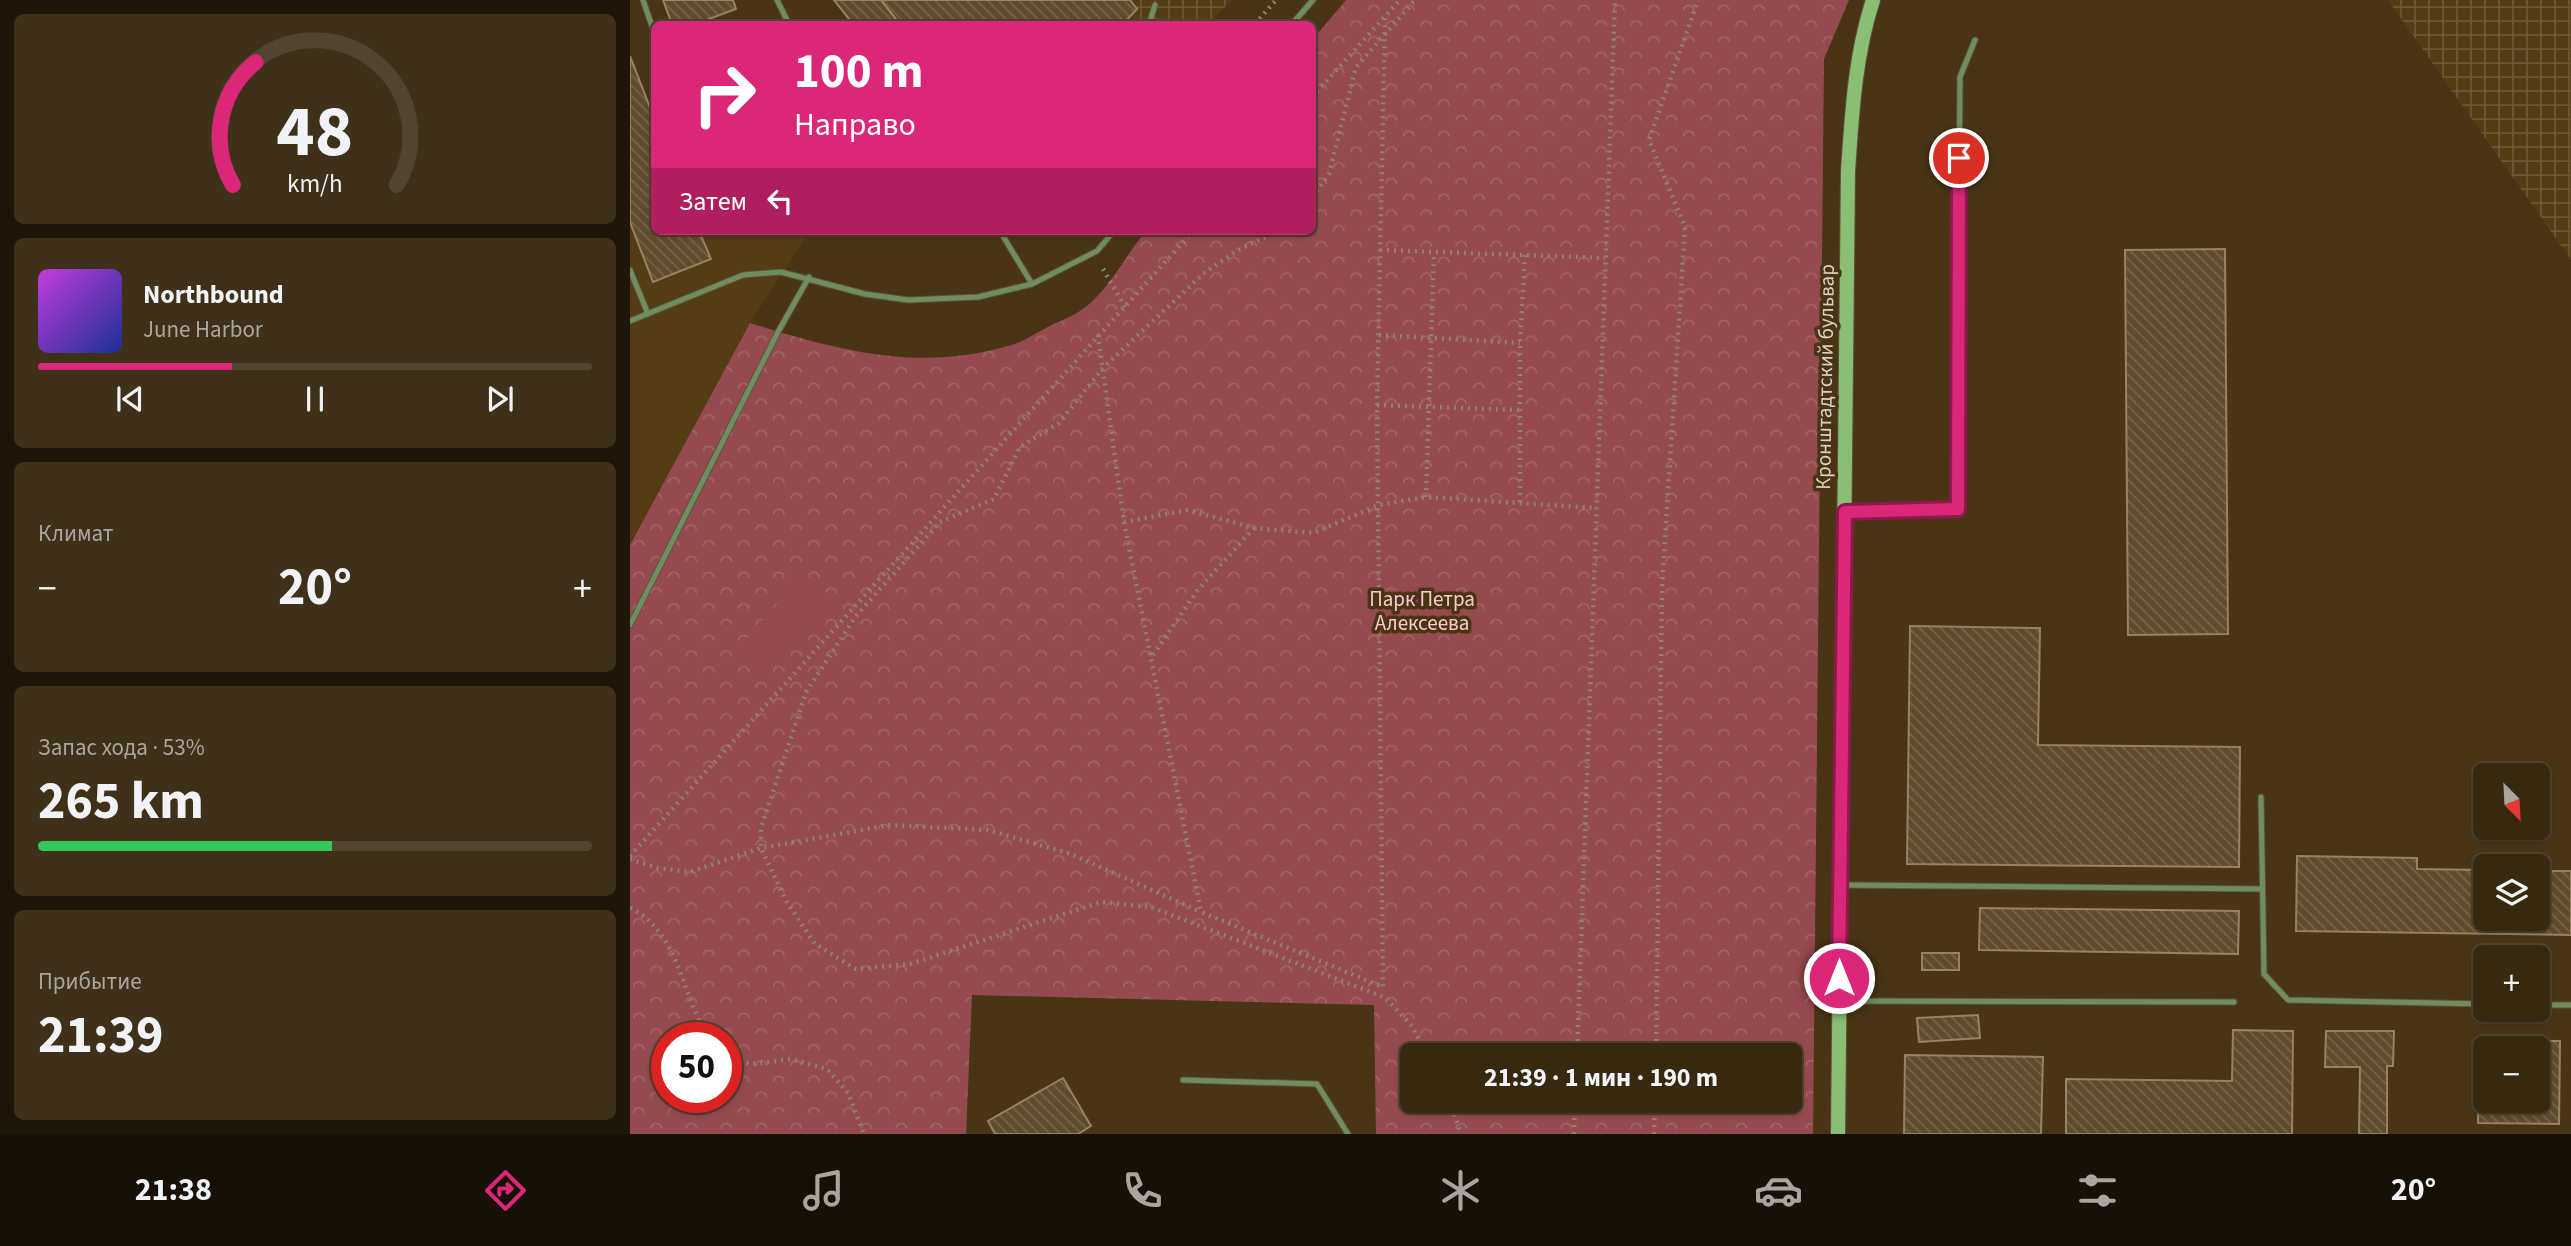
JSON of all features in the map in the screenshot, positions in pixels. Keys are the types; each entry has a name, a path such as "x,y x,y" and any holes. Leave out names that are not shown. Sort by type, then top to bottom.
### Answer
{"main road":[{"name":"Кронштадтский бульвар","path":"1838,1134 1851,122 1864,29 1872,0"}],"lane":[{"path":"643,0 651,23"},
{"path":"777,0 788,21"},
{"path":"1295,21 1313,0"},
{"path":"1149,21 1155,5"},
{"path":"1845,512 1958,509 1960,77 1975,40"},
{"path":"1002,235 1032,284"},
{"path":"630,321 743,275 781,272 809,277 865,294 908,300 978,297 1032,284 1097,251 1111,235"},
{"path":"630,270 648,314"},
{"path":"630,625 778,331 809,277"},
{"path":"2261,797 2264,974 2288,1000 2473,1004"},
{"path":"1840,885 2262,889"},
{"path":"1839,1001 2234,1002"},
{"path":"2550,1005 2571,1005"},
{"path":"1183,1080 1317,1084 1348,1134"}],"path":[{"path":"1258,21 1276,0"},
{"path":"1316,93 1400,0"},
{"path":"1316,192 1329,174 1356,67 1415,0"},
{"path":"1577,1043 1615,0"},
{"path":"1656,1043 1662,587 1685,227 1650,140 1698,0"},
{"path":"1189,235 630,857 658,868 690,872 761,848 890,825 988,830 1071,853 1201,912 1383,987 1377,405 1385,16"},
{"path":"1270,235 1240,249 1204,272 1103,368 1059,422 1020,447 994,499 940,522 856,616 806,692 761,828 761,848 785,899 815,944 856,969 910,964 1101,902 1151,907 1386,998 1411,1025 1421,1043"},
{"path":"1380,250 1605,258"},
{"path":"1426,497 1434,253"},
{"path":"1520,502 1520,343 1525,255"},
{"path":"1098,335 1124,522 1153,656 1201,912"},
{"path":"1379,335 1520,343"},
{"path":"1377,405 1520,410"},
{"path":"1124,522 1188,510 1254,528 1313,533 1378,505 1426,497 1596,508"},
{"path":"1153,656 1197,591 1254,528"},
{"path":"630,908 641,913 675,954 690,999 701,1022"},
{"path":"742,1062 752,1064 791,1059 827,1069 848,1093 863,1134"},
{"path":"1454,1113 1461,1134"},
{"path":"1574,1134 1575,1113"},
{"path":"1654,1134 1655,1113"}],"shaded area":[{"path":"881,0 1232,0 1211,21 898,21"},
{"path":"2388,0 2571,0 2571,260"},
{"path":"630,56 651,110 651,235 811,235 805,238 750,323 630,545"}],"green space":[{"name":"Парк Петра Алексеева","path":"1346,0 1849,0 1824,59 1813,1134 1376,1134 1374,1005 972,995 966,1134 630,1134 630,545 750,323 815,342 879,355 944,357 977,353 1021,342 1083,309 1109,282 1143,235 1316,235 1316,35"},
{"path":"804,573 831,597 763,675 736,651"}],"building":[{"path":"663,0 733,0 736,9 704,21 671,21"},
{"path":"834,0 881,0 898,21 851,21"},
{"path":"881,0 1130,0 1137,9 1126,21 898,21"},
{"path":"630,56 651,110 651,235 701,235 711,259 653,282 630,222"},
{"path":"2225,249 2228,634 2128,635 2125,250"},
{"path":"1910,626 2040,628 2038,745 2240,747 2239,867 1907,864"},
{"path":"2297,856 2417,858 2417,869 2473,870 2473,931 2550,931 2550,871 2571,871 2571,935 2296,931"},
{"path":"1980,908 2239,911 2238,954 1979,950"},
{"path":"1922,953 1959,953 1959,970 1922,970"},
{"path":"1978,1015 1980,1038 1919,1042 1917,1018"},
{"path":"2233,1030 2293,1031 2292,1134 2066,1134 2066,1079 2232,1081"},
{"path":"2326,1031 2394,1031 2393,1066 2387,1066 2387,1134 2359,1134 2360,1067 2325,1067"},
{"path":"2550,1041 2560,1041 2559,1124 2478,1123 2478,1113 2550,1113"},
{"path":"1905,1055 2043,1057 2041,1134 1904,1134"},
{"path":"1063,1078 1091,1126 1078,1134 995,1134 988,1121"}],"route":[{"path":"1839,978 1845,512 1958,509 1959,158"}]}
